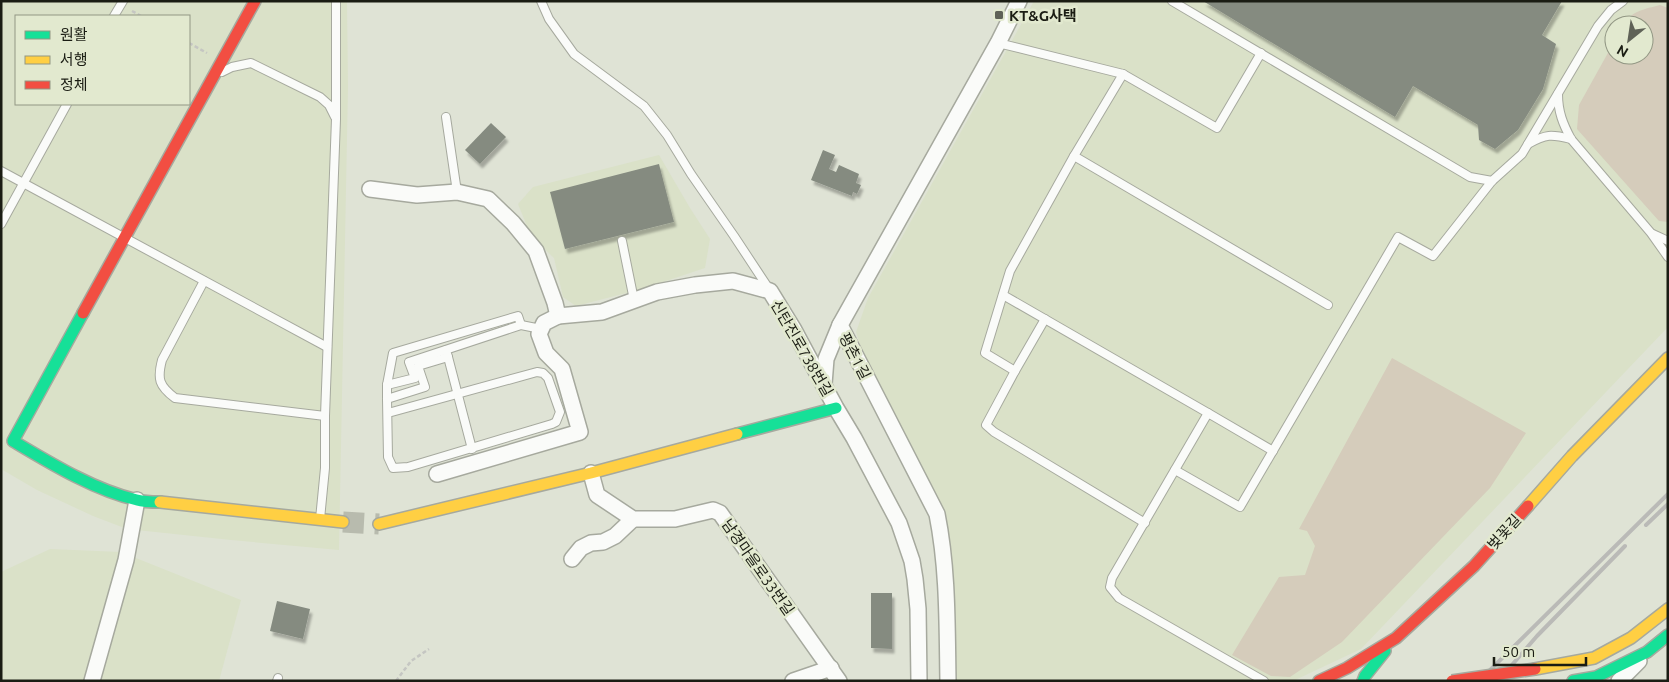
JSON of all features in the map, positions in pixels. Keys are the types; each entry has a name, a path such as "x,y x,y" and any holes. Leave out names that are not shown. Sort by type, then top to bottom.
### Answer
{"street":[{"path":"255,1 124,239 10,439 54,465 97,486 137,500 343,522"},
{"name":"평촌1길","path":"948,681 945,578 937,514 840,325 998,43 1019,1"},
{"path":"370,189 418,195 457,192 488,199 513,223 536,251 558,316 544,323 539,334 546,353 562,369 580,432 437,474"},
{"name":"신탄진로738번길","path":"558,316 602,312 657,292 695,285 733,281 770,291 794,330 899,523 912,561 918,609 919,681"},
{"path":"824,384 826,359 840,325"},
{"name":"벚꽃길","path":"1326,680 1396,638 1474,566 1572,456 1668,358"},
{"path":"379,524 591,473 836,408"},
{"path":"572,559 581,548 616,536 633,519 597,495 591,473"},
{"path":"92,681 126,560 137,500"},
{"name":"남경마을로33번길","path":"633,519 675,520 713,510 720,513 835,675"},
{"path":"1452,681 1594,658 1631,638 1668,609"},
{"path":"1619,681 1647,652 1668,635"},
{"path":"1363,681 1396,638"},
{"path":"1573,681 1596,677 1647,652"},
{"path":"794,681 835,675"}],"lane":[{"path":"115,15 122,1"},
{"path":"320,519 325,468 324,416 336,119 336,1"},
{"path":"540,1 549,19 574,54 644,106 667,134 691,174 770,291"},
{"path":"1172,1 1470,177 1492,181"},
{"path":"1175,470 1240,507 1398,237 1432,256 1492,181 1522,154 1598,26 1611,10 1623,1"},
{"path":"998,43 1123,74 1216,128 1262,53"},
{"path":"214,76 232,67 250,63 320,97 329,105 336,119"},
{"path":"1015,370 985,353 1010,270 1123,74"},
{"path":"1558,93 1561,121 1571,139 1651,233 1668,257"},
{"path":"1,224 66,105"},
{"path":"446,117 457,192"},
{"path":"1528,144 1541,137 1555,135 1571,139"},
{"path":"1074,156 1328,305"},
{"path":"1,171 124,239 328,347"},
{"path":"1651,233 1668,241"},
{"path":"622,241 634,300"},
{"path":"204,281 162,360 158,374 164,390 175,398 324,416"},
{"path":"1003,295 1273,451"},
{"path":"388,413 530,374 543,373 548,378 560,412 556,422 408,467 393,468 388,457 387,385 393,353 518,316 521,325"},
{"path":"1045,319 986,425 994,432 1145,523"},
{"path":"387,399 425,387 418,366 521,325 541,329"},
{"path":"387,385 415,378 409,362 447,353"},
{"path":"447,353 472,449"},
{"path":"1208,413 1112,578 1110,588 1119,598 1264,681"}],"path":[{"path":"132,11 139,15"},
{"path":"190,44 210,54"},
{"path":"396,681 411,661 429,649"}],"shaded area":[{"path":"1,1 347,1 348,87 339,550 127,529 93,516 37,490 1,469"},
{"path":"1034,1 1668,1 1668,327 1361,649 1293,681 953,681 948,537 939,500 863,355 856,332 868,298"},
{"path":"1660,5 1668,8 1668,222 1659,221 1577,129 1579,105 1604,60 1604,65 1654,65 1654,15 1633,15 1644,9"},
{"path":"659,155 710,239 705,268 642,289 576,306 563,297 554,258 531,236 518,204 533,187"},
{"path":"1392,358 1526,433 1490,488 1342,642 1290,677 1271,676 1232,655 1279,577 1305,575 1315,546 1307,531 1299,529"},
{"path":"50,549 121,552 241,600 219,681 1,681 1,572"}],"building":[{"path":"1203,1 1562,1 1542,35 1556,44 1543,89 1518,130 1495,149 1479,140 1478,125 1413,86 1395,117"},
{"path":"491,123 506,137 480,164 465,150"},
{"path":"823,150 835,155 829,169 836,172 839,165 859,174 856,183 861,185 857,194 853,192 852,196 811,180"},
{"path":"659,164 674,222 565,249 550,192"},
{"path":"871,593 892,593 892,649 871,648"},
{"path":"277,601 310,609 303,639 270,631"}],"tunnel":[{"path":"343,522 379,524"}],"railway":[{"path":"1479,681 1668,494"},
{"path":"1646,525 1668,504"},
{"path":"1498,681 1537,636 1625,546"}],"traffic: fast":[{"path":"83,313 13,441 73,475 105,490 140,501 160,502"},
{"path":"737,434 836,408"},
{"path":"1573,681 1596,677 1647,652 1668,635"},
{"path":"1363,681 1385,651"}],"traffic: slow":[{"path":"1528,506 1572,456 1668,358"},
{"path":"379,524 591,473 737,434"},
{"path":"160,502 343,522"},
{"path":"1535,669 1594,658 1631,638 1668,609"}],"traffic: jam":[{"path":"83,313 255,1"},
{"path":"1319,681 1347,668 1396,638 1474,566 1528,506"},
{"path":"1452,681 1535,669"}],"place":[{"name":"KT&G사택","path":"999,15"}]}
